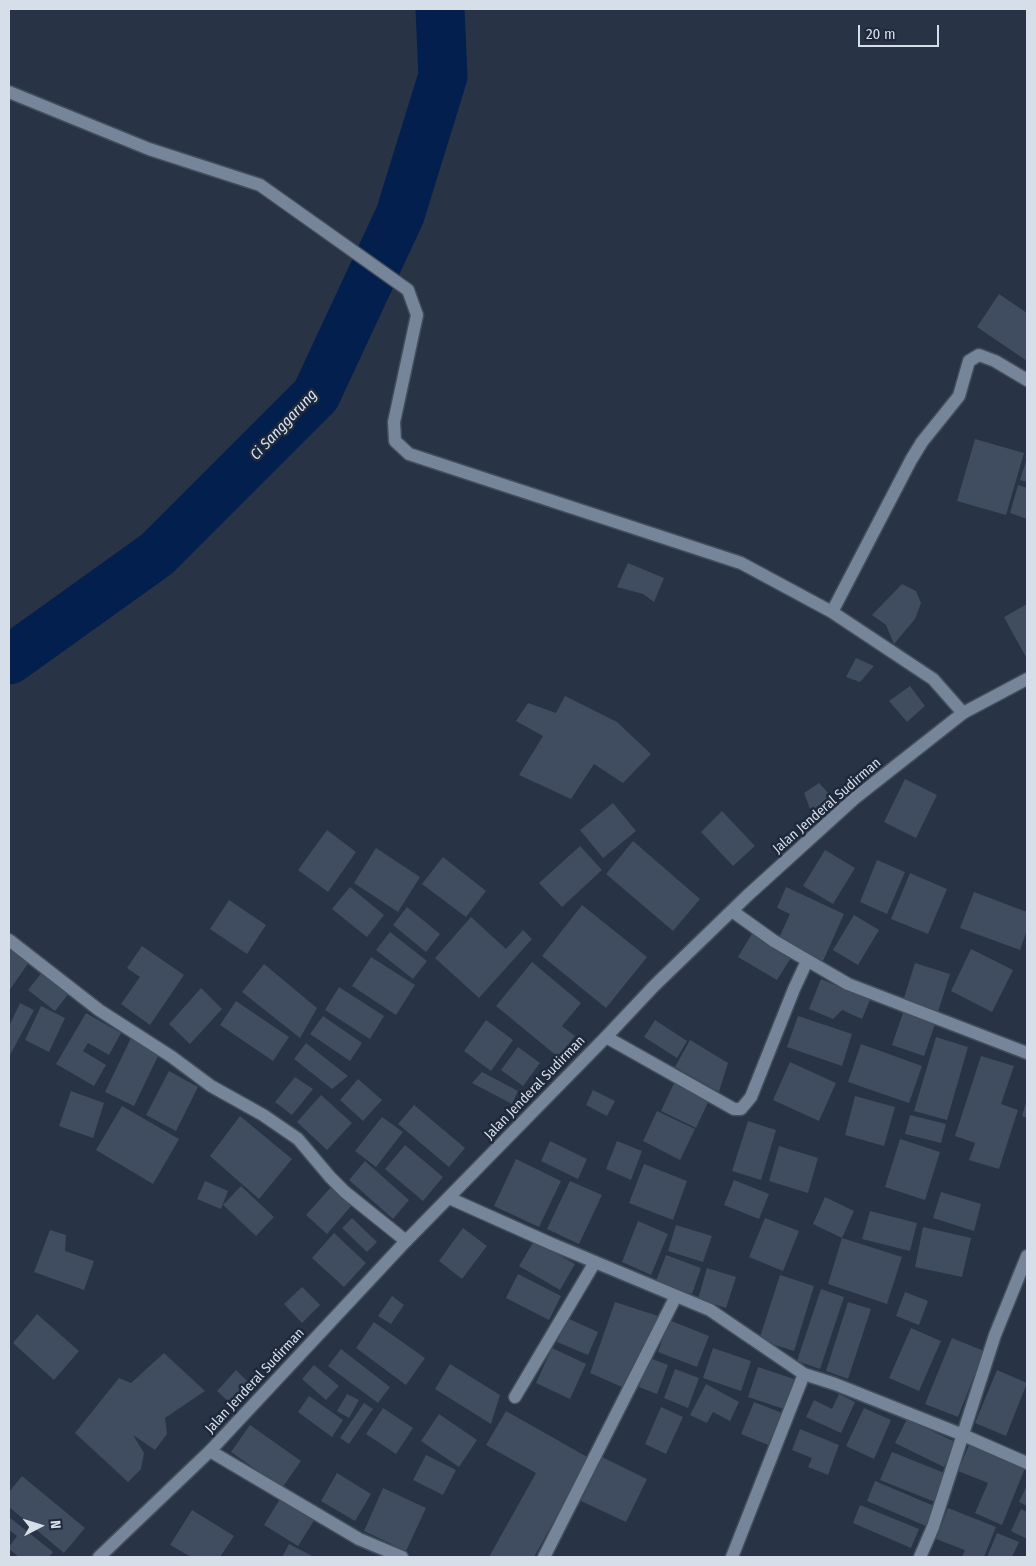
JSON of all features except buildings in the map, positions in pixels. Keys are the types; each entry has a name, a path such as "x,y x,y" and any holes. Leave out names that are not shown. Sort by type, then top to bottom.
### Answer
{"street":[{"path":"9,92 150,149 260,185 408,290 417,315 394,422 396,440 409,454 740,563 832,612 933,679 963,713"},
{"path":"832,612 911,460 922,442 959,396 969,361 979,355 995,361 1027,380"},
{"name":"Jalan Jenderal Sudirman","path":"99,1557 210,1451 406,1241 654,986 732,911 855,798 963,713 1027,679"},
{"path":"732,911 774,942 848,984 1027,1052"},
{"path":"9,940 99,1010 172,1057 211,1086 263,1115 298,1139 330,1177 406,1241"},
{"path":"606,1037 734,1109 741,1109 751,1098 807,961"},
{"path":"449,1198 710,1310 804,1374 835,1384 963,1435 1027,1463"},
{"path":"920,1557 933,1527 995,1335 1027,1256"},
{"path":"515,1397 595,1262"},
{"path":"544,1557 676,1296"},
{"path":"732,1557 804,1374"},
{"path":"210,1451 359,1539 402,1557"}],"waterway":[{"name":"Ci Sanggarung","path":"9,660 157,554 316,395 400,215 443,76 440,9"}]}
